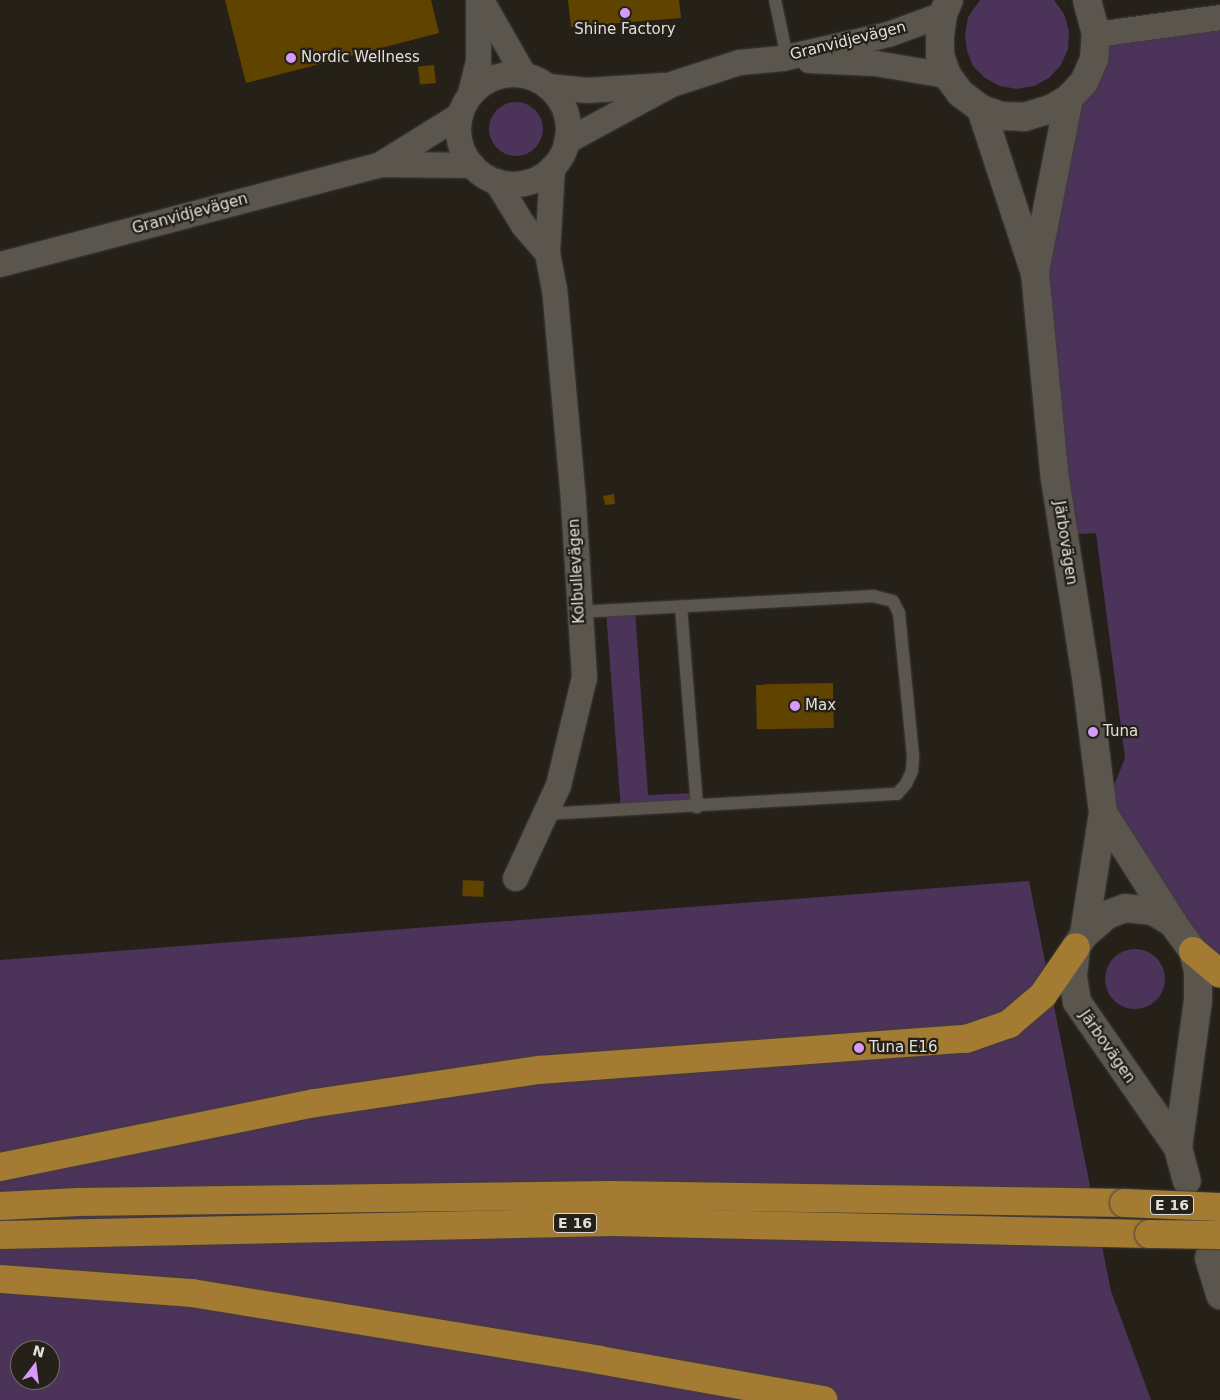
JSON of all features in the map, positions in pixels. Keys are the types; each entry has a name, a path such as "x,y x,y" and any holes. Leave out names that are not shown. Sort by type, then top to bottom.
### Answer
{"highway":[{"path":"0,1167 315,1103 539,1070 966,1039 1009,1024 1043,995 1080,941"},
{"path":"1193,951 1220,974"},
{"name":"E 16","path":"0,1206 78,1202 611,1195 1124,1203 1220,1207"},
{"name":"E 16","path":"0,1235 613,1222 1149,1234 1215,1247"},
{"path":"0,1279 192,1292 599,1360 823,1400"}],"main road":[{"path":"946,7 940,55 947,75 960,93 981,109 1001,116 1024,117 1051,109 1069,98 1084,82 1094,60 1096,34 1095,22 1087,0"},
{"name":"Järbovägen","path":"1035,273 1069,98"},
{"name":"Järbovägen","path":"981,109 1035,273 1055,479 1087,684 1103,813 1073,977 1076,1002 1178,1148 1187,1181"},
{"name":"Järbovägen","path":"1103,813 1193,951 1198,971 1198,1000 1178,1148"},
{"name":"Järbovägen","path":"1080,941 1107,915 1125,908 1153,911 1173,923"},
{"path":"1215,1247 1220,1295"}],"street":[{"path":"479,0 524,75"},
{"path":"465,104 481,83 495,76 524,75 548,86 558,97 565,111 568,126 566,141 561,155 552,167 540,177 526,182 511,184 496,181 483,175 472,166 459,142 465,104 478,62 479,0"},
{"name":"Granvidjevägen","path":"566,141 671,84 739,62 784,58 888,34 946,7"},
{"path":"1096,34 1220,17"},
{"name":"Granvidjevägen","path":"784,58 875,63 947,75"},
{"name":"Granvidjevägen","path":"548,86 587,90 671,84"},
{"name":"Granvidjevägen","path":"380,164 465,104"},
{"name":"Granvidjevägen","path":"0,264 380,164 472,166"},
{"name":"Kolbullevägen","path":"515,878 558,785 584,677 573,500 558,328 554,289 547,253 552,167"},
{"path":"496,181 523,225 547,253"}],"lane":[{"path":"775,0 784,58"},
{"path":"545,814 697,807 897,794 906,784 912,771 913,756 899,613 892,602 873,596 580,612"},
{"path":"681,607 697,807"}],"shaded area":[{"path":"980,0 1054,0 1064,14 1069,31 1068,49 1061,65 1049,78 1034,86 1017,89 1000,86 985,78 973,66 967,51 965,34 968,17"},
{"path":"1220,17 1220,974 1103,813 1125,758 1096,533 1064,535 1035,273 1096,34"},
{"path":"516,102 526,104 535,110 541,119 543,129 541,139 535,148 526,154 516,156 506,154 497,148 491,139 489,129 491,119 497,110 506,104"},
{"path":"635,610 648,795 695,793 697,807 621,810 606,611"},
{"path":"1029,881 1111,1291 1151,1400 0,1400 0,960"},
{"path":"1129,949 1141,949 1152,954 1160,962 1165,973 1163,991 1152,1004 1141,1009 1129,1009 1118,1004 1110,996 1105,985 1105,973 1110,962 1118,954"}],"building":[{"name":"Nordic Wellness","path":"225,0 431,0 439,33 246,83"},
{"name":"Shine Factory","path":"568,0 679,0 681,18 571,27"},
{"path":"434,65 436,83 420,85 418,67"},
{"path":"614,494 615,504 605,505 603,496"},
{"name":"Max","path":"833,683 834,728 757,729 756,684"},
{"path":"463,880 484,881 483,897 462,896"}],"place":[{"name":"Shine Factory","path":"625,13"},
{"name":"Nordic Wellness","path":"291,58"},
{"name":"Max","path":"795,706"},
{"name":"Tuna","path":"1093,732"},
{"name":"Tuna E16","path":"859,1048"}]}
